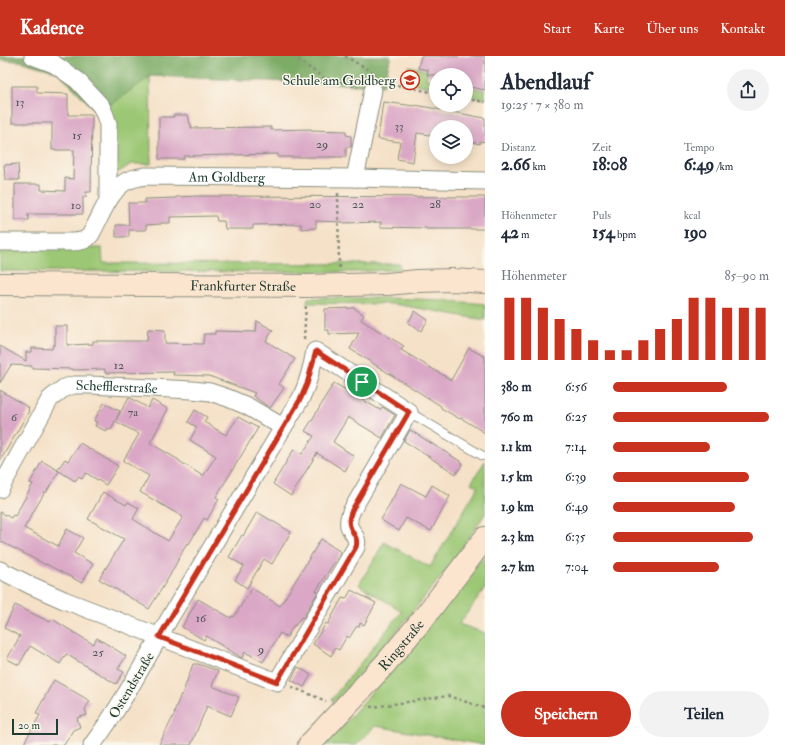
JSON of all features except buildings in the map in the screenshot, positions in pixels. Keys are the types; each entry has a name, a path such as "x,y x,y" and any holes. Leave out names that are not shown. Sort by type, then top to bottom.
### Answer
{"street":[{"name":"Am Goldberg","path":"33,56 54,64 77,80 101,106 108,124 108,201"},
{"path":"355,178 378,82"},
{"name":"Am Goldberg","path":"0,242 73,242 88,239 108,201 117,190 125,182 146,176 485,181"},
{"name":"Frankfurter Straße","path":"0,284 307,286 387,284 453,280 485,282"},
{"name":"Ostendstraße","path":"92,745 103,731 130,688 301,398 307,384 316,351 409,412"},
{"name":"Schefflerstraße","path":"0,489 50,399 64,388 74,385 90,384 210,392 247,406 283,427"},
{"path":"0,570 64,600 277,682 356,547 357,540 349,525 352,510 409,412"},
{"name":"Ringstraße","path":"309,745 385,664 422,620 485,538"}],"lane":[{"path":"409,412 483,456"}],"path":[{"path":"293,56 322,78 378,82 429,92"},
{"path":"345,56 378,82"},
{"path":"473,100 485,102"},
{"path":"338,178 339,262"},
{"path":"304,334 307,286"},
{"path":"277,682 318,697"},
{"path":"344,708 380,706 448,696 485,708"}],"green space":[{"path":"0,56 391,56 383,86 151,76 98,113 58,72 20,61 0,60"},
{"path":"409,66 428,70 426,79 429,80 429,87 406,82"},
{"path":"150,76 151,164 131,164 119,172 114,170 107,107"},
{"path":"473,87 485,90 485,99 473,96"},
{"path":"0,248 102,248 103,263 400,264 400,269 357,272 0,271"},
{"path":"308,298 386,298 442,300 485,304 485,320 394,304 307,303"},
{"path":"485,461 485,514 445,572 378,654 335,701 331,700 402,611 359,585 384,542 430,567 478,487 471,483"},
{"path":"485,554 485,589 459,624 485,633 485,745 375,726 357,745 324,745 347,721 449,602"}],"place":[{"name":"Schule am Goldberg","path":"410,80"}],"route":[{"path":"316,351 362,382 409,412 352,510 349,525 357,540 356,547 277,682 159,637 301,398 312,369 316,351"}]}
